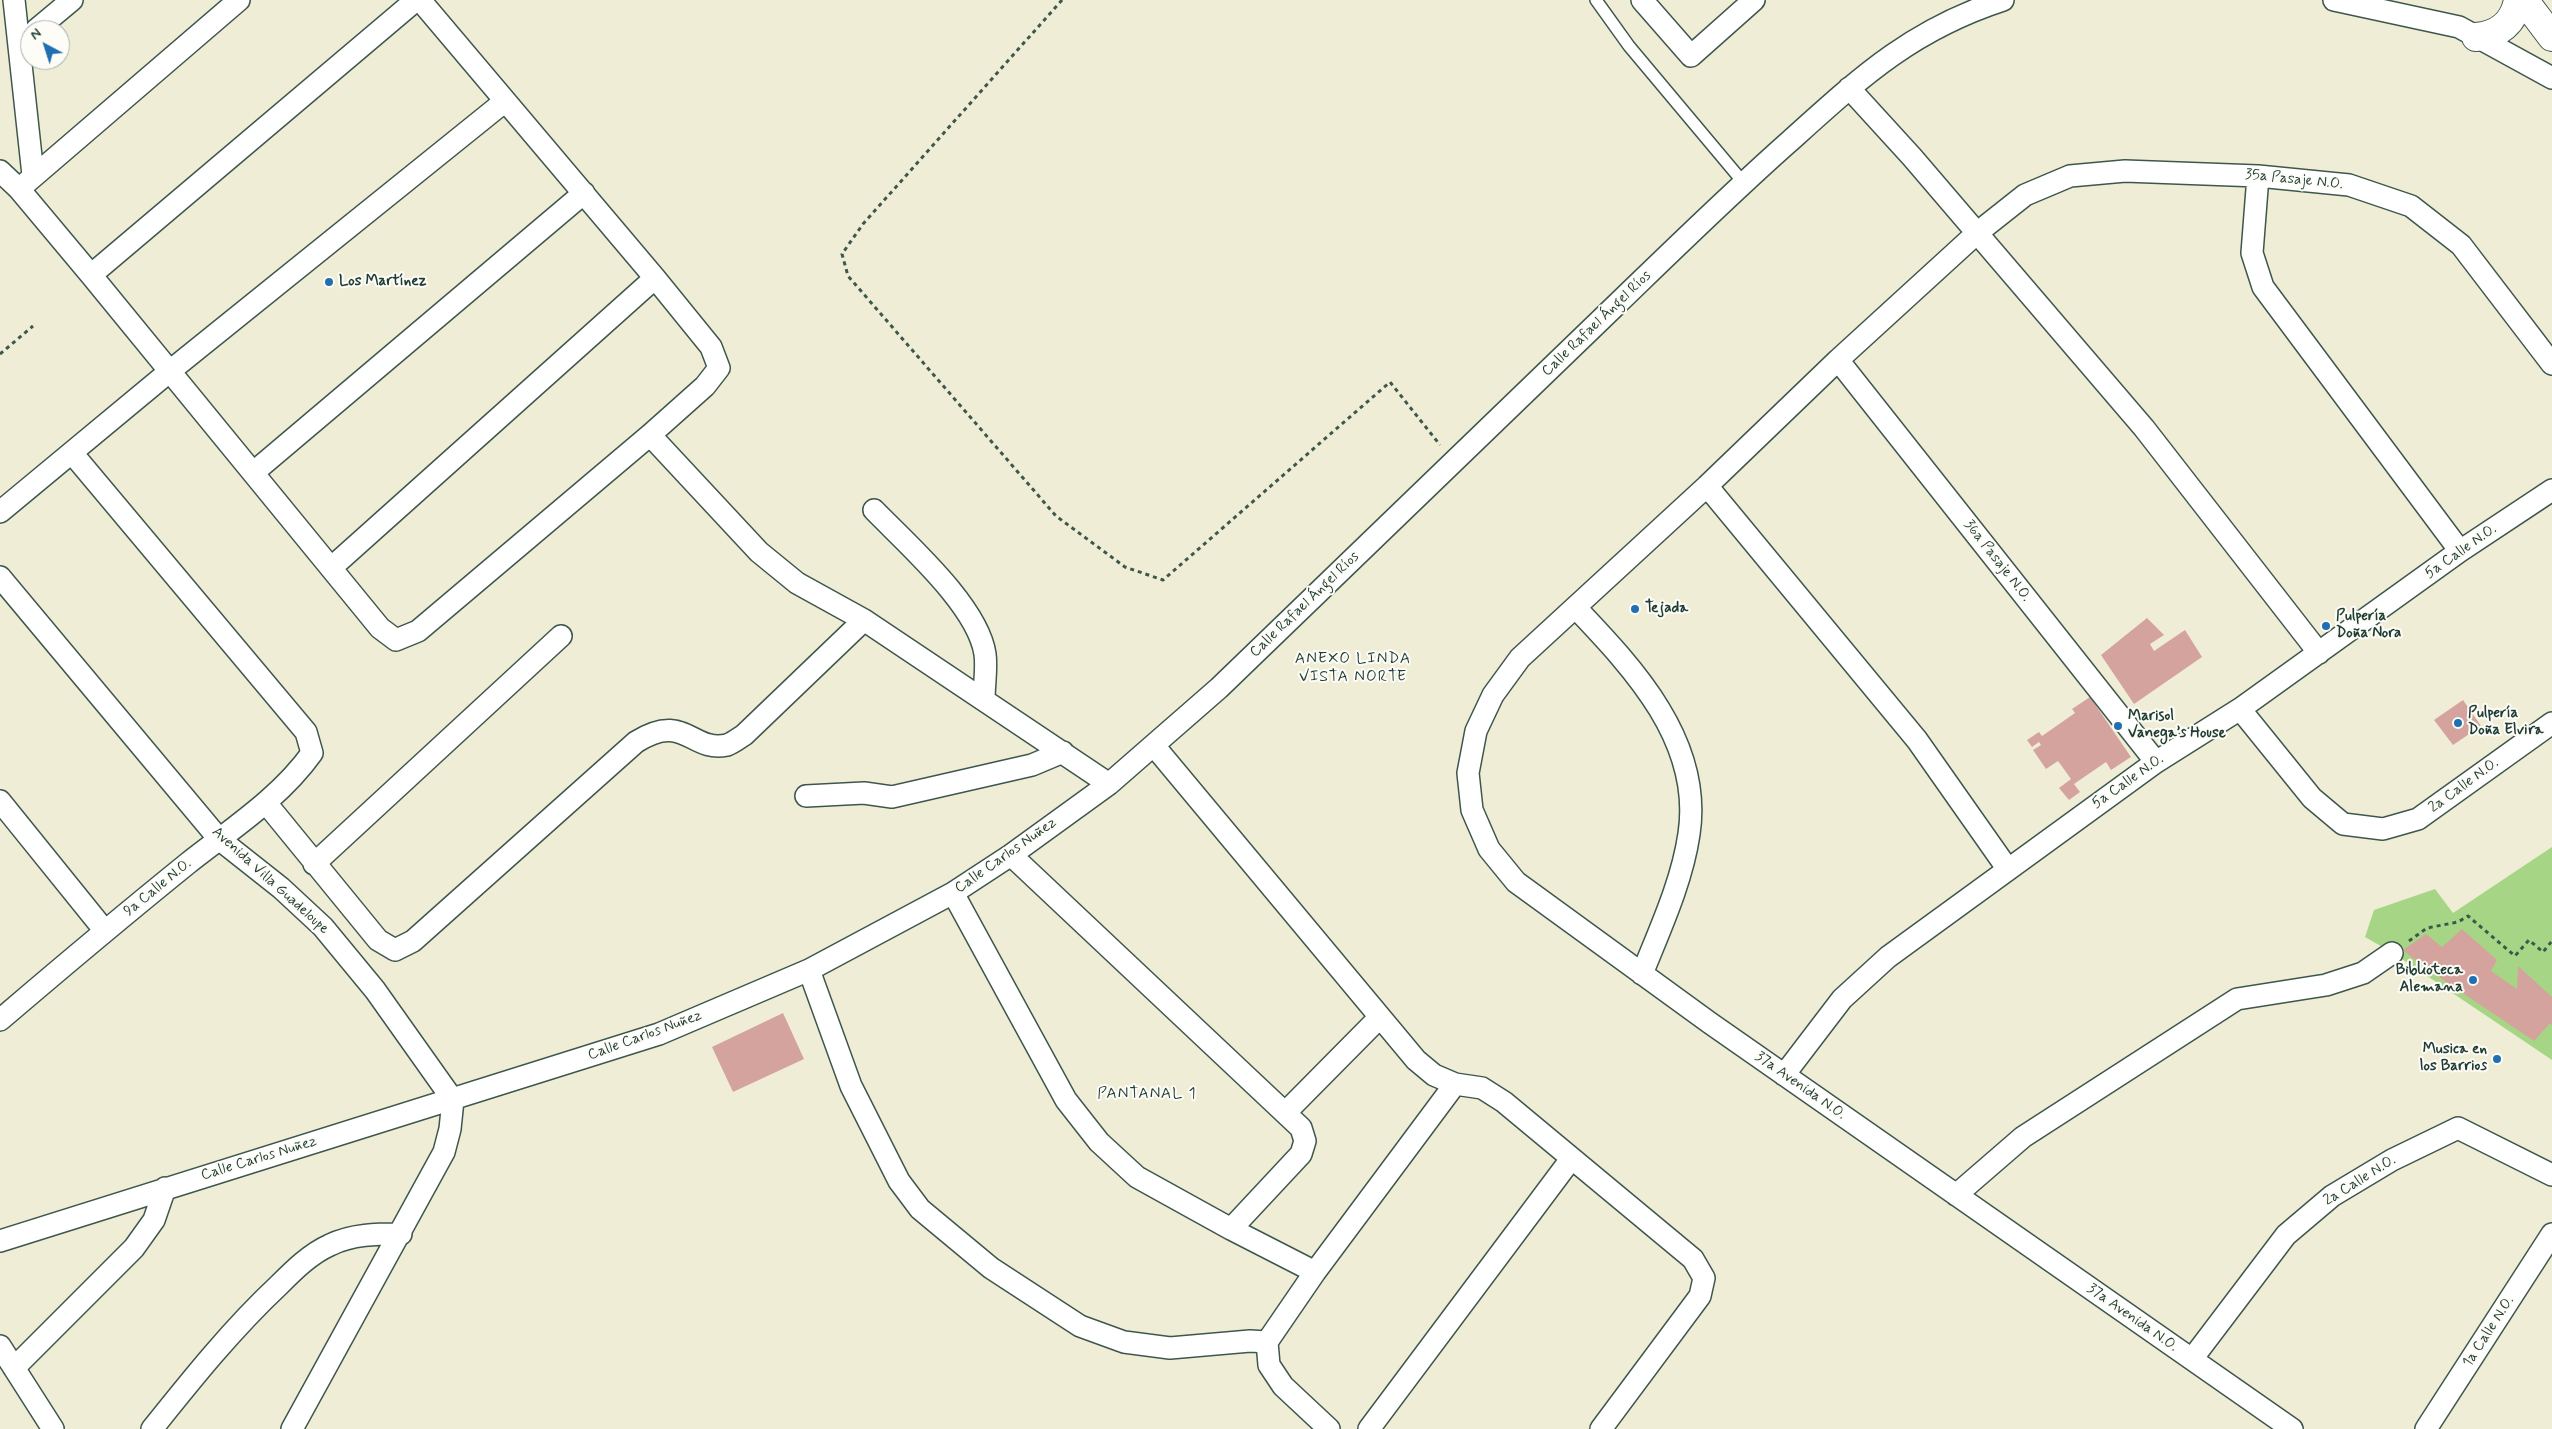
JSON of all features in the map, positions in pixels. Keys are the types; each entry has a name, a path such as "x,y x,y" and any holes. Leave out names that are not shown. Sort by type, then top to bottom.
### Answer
{"main road":[{"path":"2476,36 2498,32 2509,23 2516,11 2518,0"},
{"path":"2524,0 2552,37"}],"street":[{"path":"14,0 20,22"},
{"path":"48,20 72,0"},
{"path":"26,182 239,0"},
{"path":"91,275 416,0"},
{"path":"0,171 26,182 91,275 380,628 396,640 418,632 650,435 705,386 719,368 711,347 655,278 504,102 420,0"},
{"path":"1642,0 1691,56 1754,0"},
{"name":"Calle Rafael Ángel Ríos","path":"1220,688 1744,182 1849,88 1885,59 1924,33 1967,12 2003,0"},
{"path":"2334,0 2458,27 2552,78"},
{"path":"25,70 26,182"},
{"path":"1849,88 1977,233 2144,428 2319,652"},
{"path":"0,512 504,102"},
{"name":"35a Pasaje N.O.","path":"1707,486 1838,360 1977,233 2025,195 2070,176 2125,170 2258,176 2348,185 2411,206 2461,245 2552,364"},
{"path":"2258,176 2252,253 2263,287 2460,551"},
{"path":"254,472 584,193"},
{"path":"331,568 655,278"},
{"name":"36a Pasaje N.O.","path":"1838,360 2156,762"},
{"path":"650,435 758,552 797,583 864,620 1109,784"},
{"name":"9a Calle N.O.","path":"2,1014 266,803 298,773 312,753 306,732 72,453"},
{"path":"1707,486 1916,740 2007,868"},
{"name":"37a Avenida N.O.","path":"1707,486 1520,658 1493,695 1476,732 1468,773 1472,810 1489,849 1516,882 1642,974 2292,1429"},
{"name":"5a Calle N.O.","path":"1784,1075 1842,1000 1881,963 2007,868 2156,762 2240,708 2460,551 2552,490"},
{"path":"874,510 948,587 976,627 985,654 984,700"},
{"name":"Avenida Villa Guadeloupe","path":"0,577 219,839 281,888 324,927 375,990 453,1100"},
{"path":"1576,608 1626,661 1658,705 1679,748 1691,789 1689,834 1674,891 1642,974"},
{"path":"266,803 378,940 395,950 413,941 636,742 652,732 665,729 681,732 711,745 728,745 744,735 864,620"},
{"path":"314,864 561,636"},
{"name":"Calle Carlos Nuñez","path":"0,1241 659,1034 808,970 953,894 1011,855 1109,784 1155,747 1220,688"},
{"name":"2a Calle N.O.","path":"2240,708 2312,798 2344,824 2383,829 2418,819 2552,723"},
{"path":"1155,747 1416,1060 1434,1075 1455,1084 1482,1088 1504,1102 1693,1259 1704,1278 1700,1296 1601,1429"},
{"path":"806,796 864,793 892,797 1032,765 1062,752"},
{"path":"0,801 105,931"},
{"path":"1011,855 1301,1128 1305,1141 1301,1154 1231,1229"},
{"path":"953,894 1066,1100 1099,1142 1137,1178 1315,1272"},
{"path":"1956,1194 2023,1137 2237,999 2326,985 2363,973 2392,953"},
{"path":"808,970 851,1086 899,1181 920,1209 991,1268 1080,1326 1124,1342 1170,1348 1250,1341 1266,1342"},
{"path":"1286,1112 1380,1017"},
{"path":"1329,1429 1283,1386 1269,1365 1266,1342 1315,1272 1455,1084"},
{"path":"292,1429 401,1234 444,1152 450,1129 453,1100"},
{"name":"2a Calle N.O.","path":"2192,1359 2286,1235 2332,1196 2392,1160 2458,1128 2552,1176"},
{"path":"1370,1429 1571,1159"},
{"path":"14,1368 134,1248 154,1220 164,1188"},
{"path":"152,1429 207,1362 264,1299 301,1264 330,1245 367,1234 401,1234"},
{"name":"1a Calle N.O.","path":"2426,1429 2552,1234"},
{"path":"0,1346 53,1429"}],"lane":[{"path":"1596,0 1629,46 1744,182"}],"path":[{"path":"1062,0 863,224 842,254 848,276 1056,516 1126,567 1163,580 1390,382 1453,462"},
{"path":"0,354 33,326"},
{"path":"2427,928 2458,922 2468,916 2515,956 2530,940 2543,952 2552,941"}],"green space":[{"path":"2552,847 2552,1060 2393,953 2365,937 2374,910 2435,889 2453,913"}],"building":[{"path":"2147,618 2164,635 2150,644 2154,651 2185,630 2202,657 2134,704 2101,655"},
{"path":"2090,697 2131,757 2111,770 2106,762 2074,784 2080,792 2069,800 2059,788 2071,779 2058,761 2046,769 2033,750 2041,745 2039,742 2032,747 2027,740 2039,732 2042,736 2075,713 2072,709"},
{"name":"Pulpería Doña Elvira","path":"2463,700 2481,726 2453,745 2434,720"},
{"name":"Biblioteca Alemana","path":"2462,929 2497,960 2491,971 2517,989 2518,966 2552,997 2552,1025 2550,1023 2534,1041 2421,965 2403,950 2426,934 2442,947"},
{"path":"783,1013 804,1059 733,1092 712,1047"}],"place":[{"name":"Los Martínez","path":"329,282"},
{"name":"Tejada","path":"1635,609"},
{"name":"Pulpería Doña Nora","path":"2326,626"},
{"name":"Pulpería Doña Elvira","path":"2458,723"},
{"name":"Marisol Vanega’s House","path":"2118,726"},
{"name":"Biblioteca Alemana","path":"2473,980"},
{"name":"Musica en los Barrios","path":"2497,1059"}],"district":[{"name":"ANEXO LINDA VISTA NORTE","path":"1353,669"},
{"name":"PANTANAL 1","path":"1147,1095"}]}
